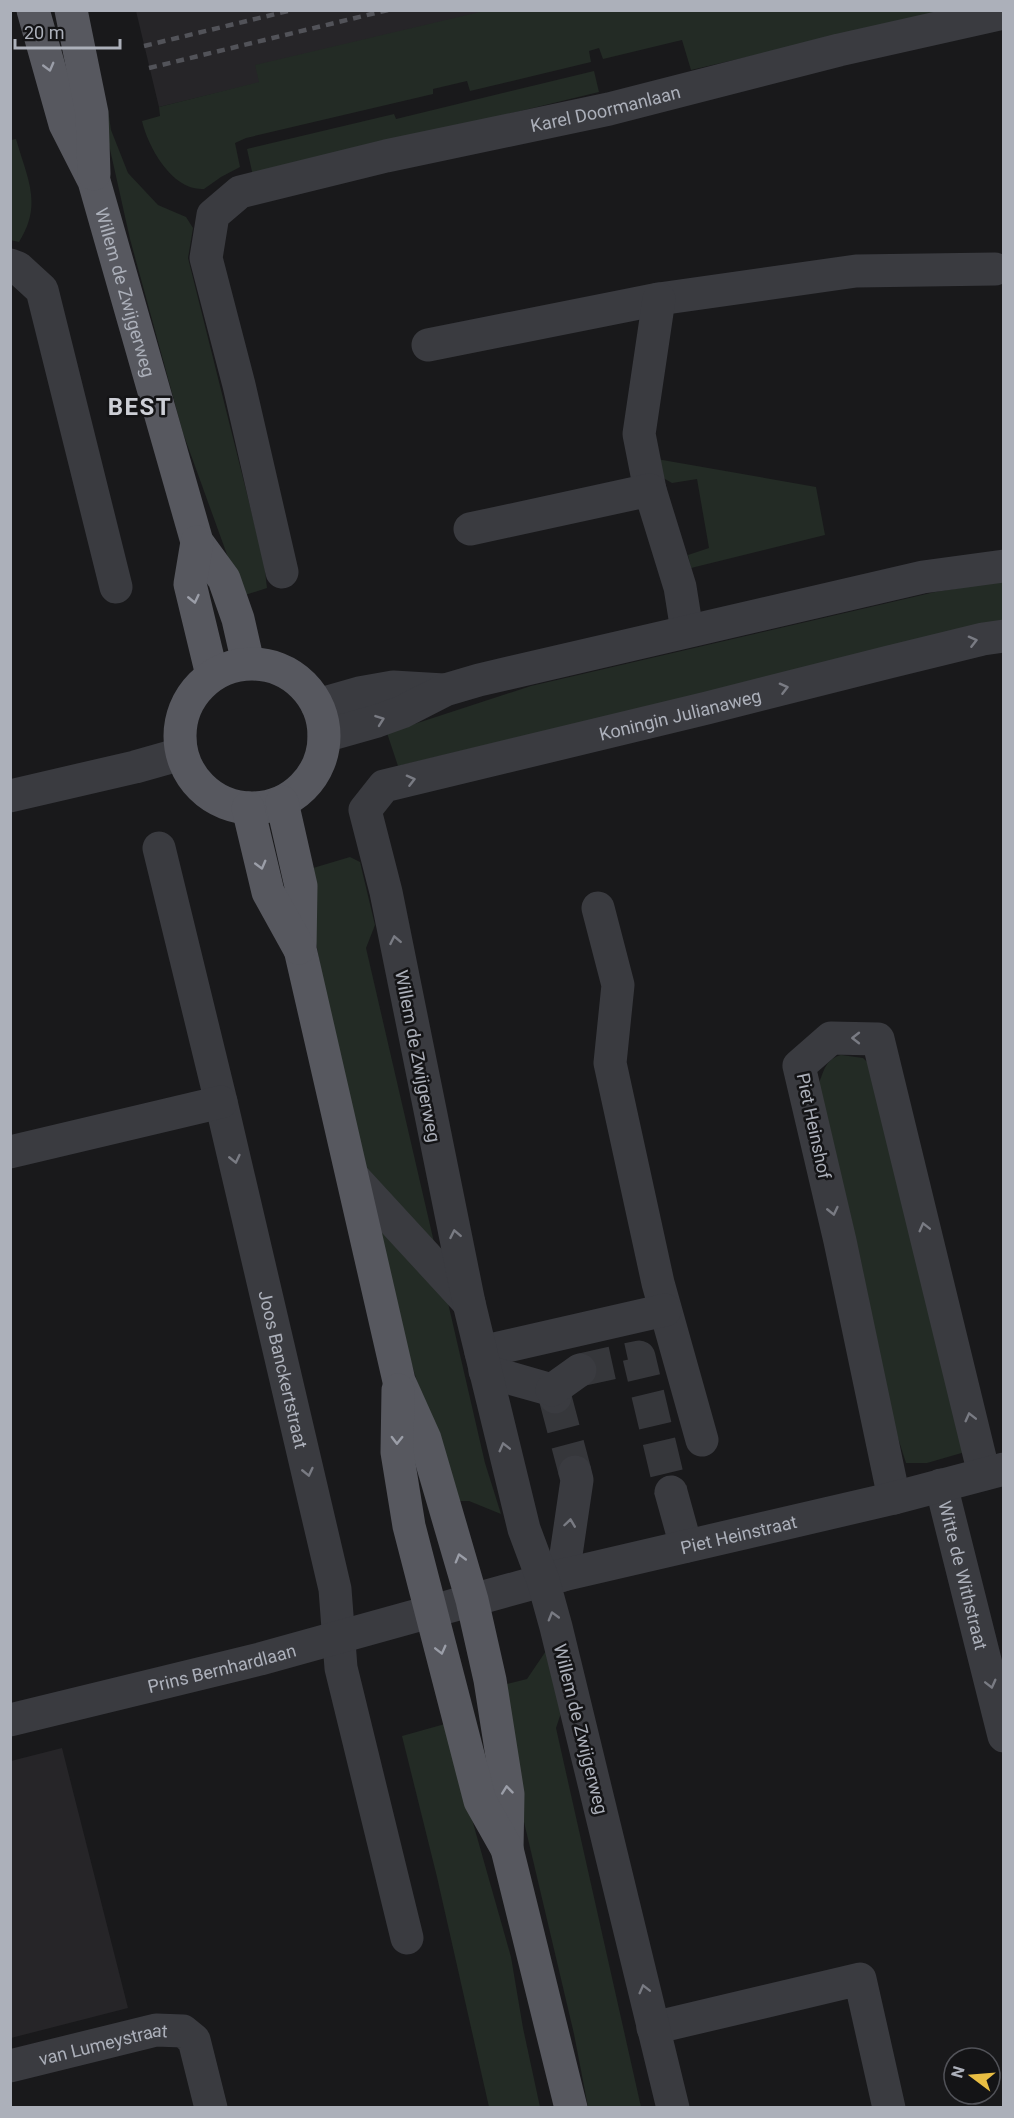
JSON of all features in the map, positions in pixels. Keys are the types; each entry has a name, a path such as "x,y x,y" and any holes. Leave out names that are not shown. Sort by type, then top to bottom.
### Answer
{"main road":[{"name":"Willem de Zwijgerweg","path":"33,10 65,124 94,181 197,542 224,579 238,619 248,663"},
{"name":"Willem de Zwijgerweg","path":"70,10 92,113 94,181"},
{"name":"Willem de Zwijgerweg","path":"197,542 190,584 212,675"},
{"path":"248,663 270,666 290,674 309,691 322,719 324,736 322,754 314,773 302,789 282,802 267,807 248,808 230,805 206,793 187,769 181,754 179,737 181,721 186,705 196,690 212,675 248,663"},
{"name":"Willem de Zwijgerweg","path":"282,802 301,886 300,949 399,1381 425,1439 472,1600 490,1680 508,1794 507,1849 571,2108"},
{"name":"Willem de Zwijgerweg","path":"248,808 268,892 300,949"},
{"name":"Willem de Zwijgerweg","path":"399,1381 397,1452 409,1526 480,1801 507,1849"}],"street":[{"name":"Karel Doormanlaan","path":"282,572 239,385 206,258 213,215 240,192 386,156 609,109 839,50 1004,13"},
{"path":"14,266 42,290 116,587"},
{"path":"428,345 659,299 856,271 995,269"},
{"path":"659,299 639,434 650,490 680,587 687,632"},
{"path":"470,529 650,490"},
{"path":"324,736 402,712 445,690 479,680 923,577 1004,566"},
{"name":"Koningin Julianaweg","path":"365,810 384,786 983,639 1004,636"},
{"path":"317,705 359,693 393,687 445,690"},
{"path":"10,796 181,754"},
{"name":"Willem de Zwijgerweg","path":"365,810 386,892 469,1303 524,1529 553,1578 556,1627 673,2108"},
{"name":"Joos Banckertstraat","path":"159,848 335,1589 338,1637"},
{"path":"598,908 618,985 610,1063 665,1310 702,1440"},
{"name":"Piet Heinshof","path":"894,1498 843,1253 799,1066 831,1038 878,1039 994,1471"},
{"path":"10,1152 221,1102"},
{"name":"Willem de Zwijgerweg","path":"353,1177 469,1303"},
{"path":"483,1361 665,1310"},
{"path":"483,1361 553,1394 580,1370"},
{"name":"Piet Heinstraat","path":"432,1611 553,1578 894,1498 994,1471"},
{"path":"553,1578 577,1480 575,1472"},
{"name":"Witte de Withstraat","path":"941,1485 1004,1736"},
{"path":"671,1492 686,1546"},
{"name":"Prins Bernhardlaan","path":"10,1720 260,1659 432,1611"},
{"path":"338,1637 341,1668 407,1938"},
{"path":"653,2028 860,1979 889,2108"},
{"name":"van Lumeystraat","path":"10,2066 156,2030 183,2031 194,2040 210,2108"}],"shaded area":[{"path":"136,11 554,11 159,107"},
{"path":"484,11 944,11 691,70 682,40 603,59 599,48 589,51 591,62 470,91 467,81 433,89 433,94 246,138 235,143 240,167 204,189 192,188 172,175 163,166 145,131 142,121 160,116 159,107 259,82 255,65"},
{"path":"594,71 599,92 253,176 247,149 394,114 396,119"},
{"path":"101,109 108,109 111,130 128,173 158,205 186,217 193,228 188,258 264,562 267,588 242,596 183,433 130,239"},
{"path":"16,139 31,191 30,215 19,242 10,240 11,140"},
{"path":"651,458 816,487 825,535 691,568 688,555 709,548 697,479 672,483 653,472"},
{"path":"1003,581 1003,624 990,625 398,766 387,733 531,686 935,592"},
{"path":"350,857 360,862 375,925 366,948 485,1463 501,1514 469,1501 455,1501 410,1359 321,970 303,871"},
{"path":"841,1055 863,1058 880,1074 965,1452 927,1463 906,1463 896,1432 819,1083 829,1062"},
{"path":"550,1645 563,1707 556,1728 641,2107 588,2107 574,2034 524,1822 503,1685 527,1679"},
{"path":"445,1724 511,1957 540,2107 489,2107 437,1877 402,1736"},
{"path":"62,1748 128,2008 11,2038 11,1761"}],"tunnel":[{"path":"580,1370 639,1357 671,1492"},
{"path":"555,1397 575,1472"}],"railway":[{"path":"144,46 292,10"},
{"path":"149,68 388,10"}],"district":[{"name":"BEST","path":"140,407"}]}
